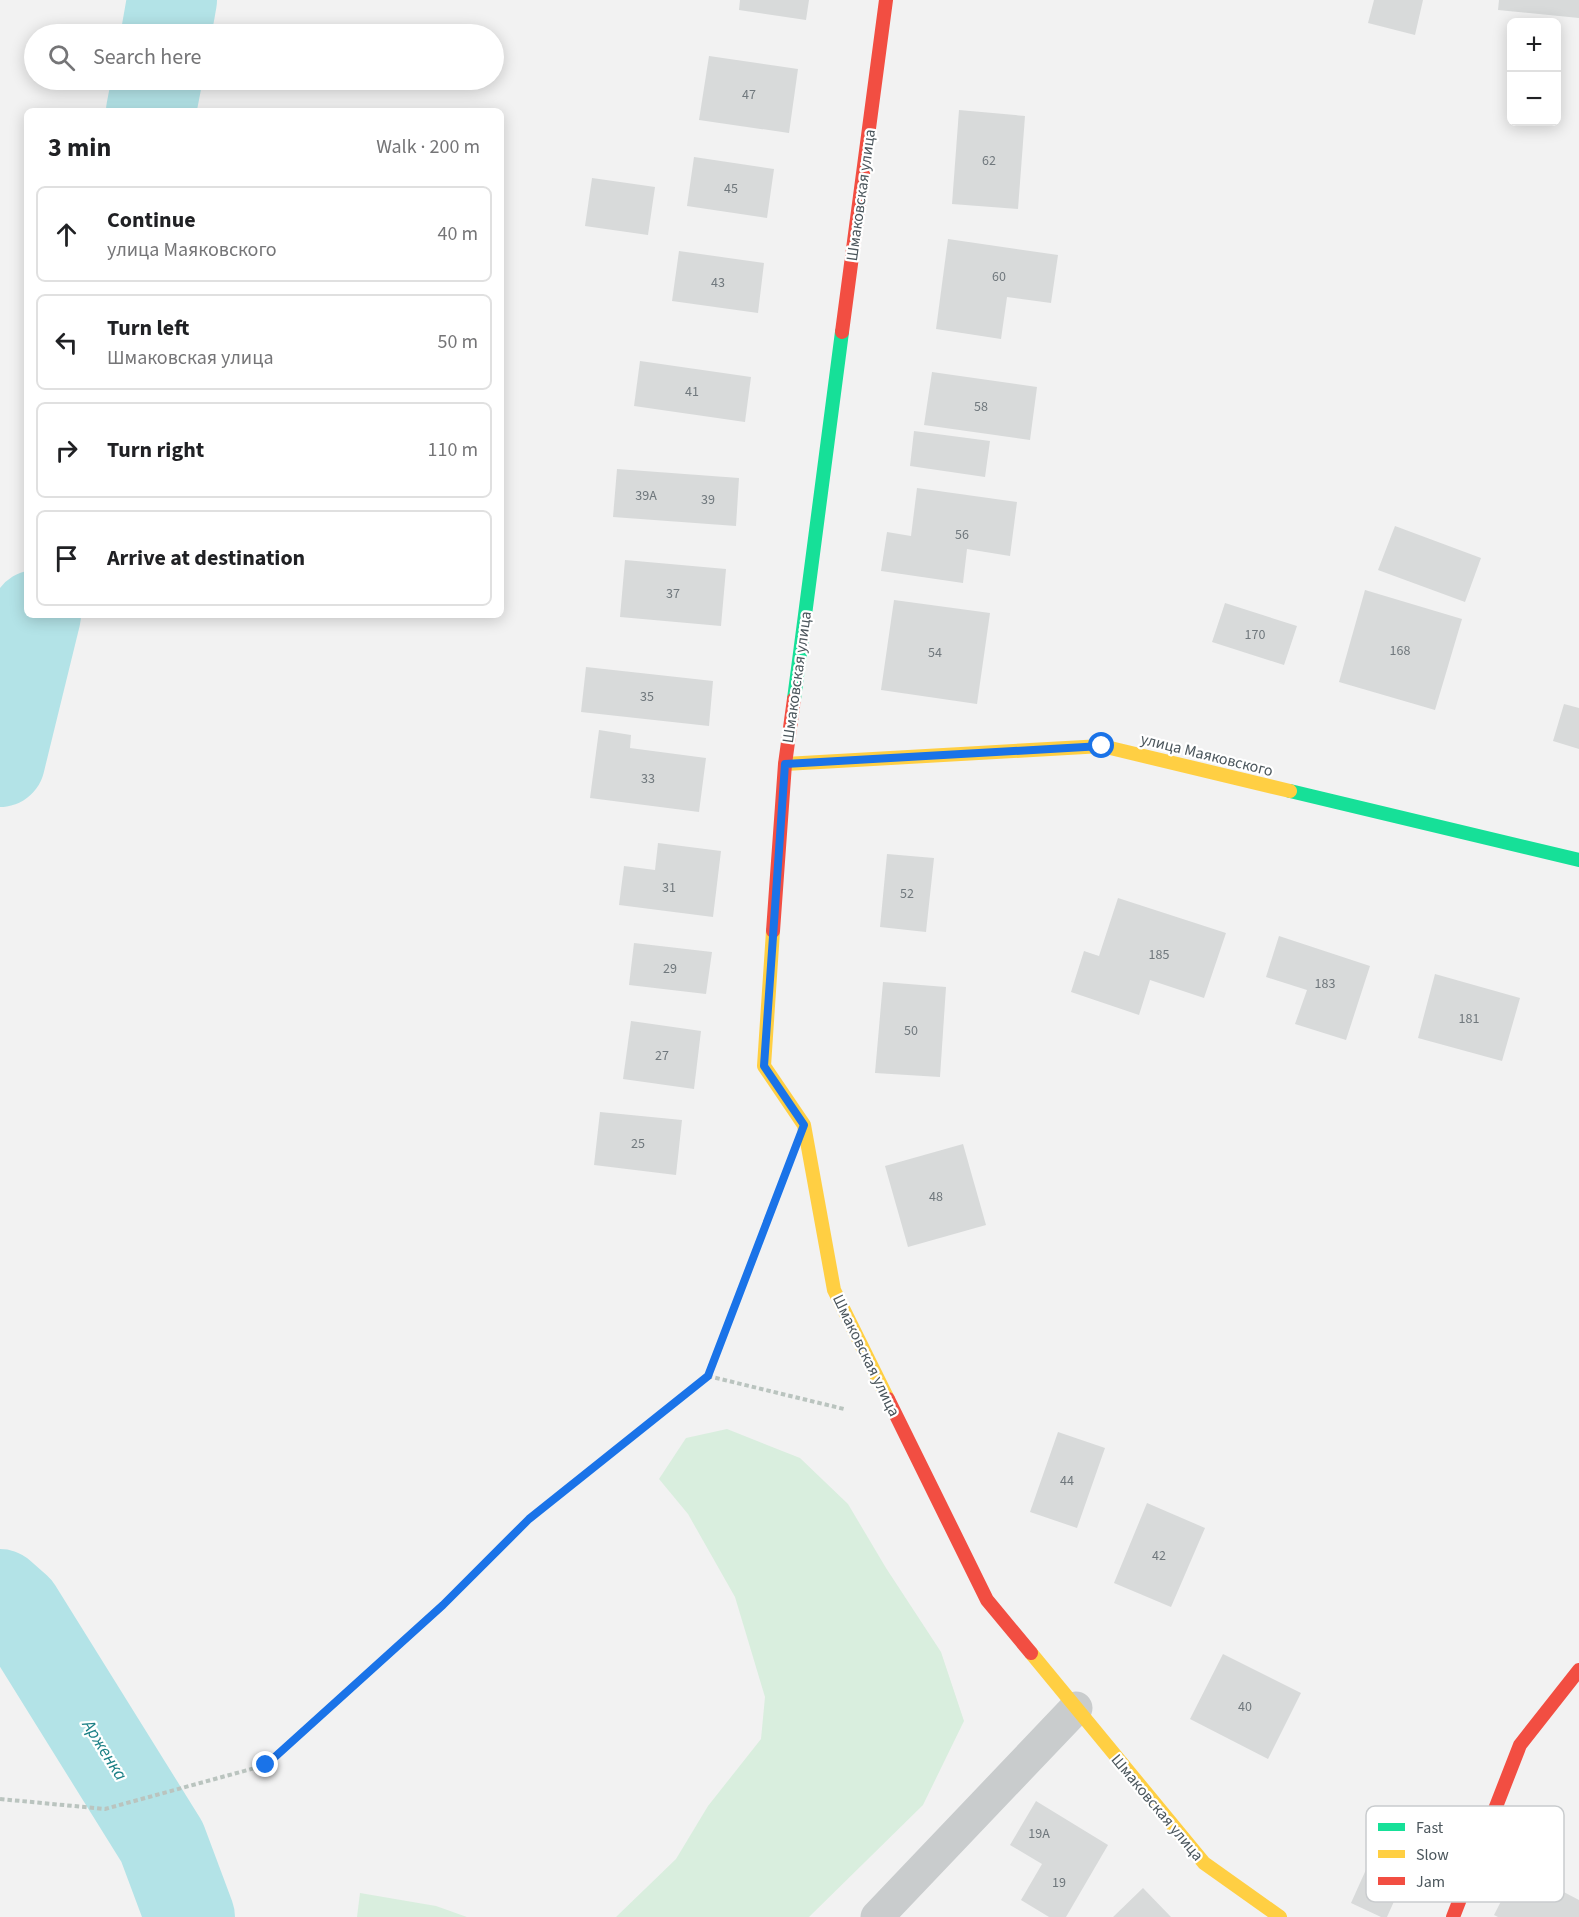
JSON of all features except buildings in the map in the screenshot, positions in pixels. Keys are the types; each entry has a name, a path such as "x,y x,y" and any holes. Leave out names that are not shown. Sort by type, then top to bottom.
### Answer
{"street":[{"name":"Шмаковская улица","path":"886,0 785,764 764,1066 804,1125 834,1290 987,1600 1204,1863 1280,1917"},
{"name":"улица Маяковского","path":"785,764 1102,746 1579,860"},
{"path":"1496,1806 1520,1745 1579,1670"},
{"path":"877,1917 1076,1708"},
{"path":"1453,1917 1459,1902"}],"path":[{"path":"0,1799 105,1809 266,1765 443,1605 529,1519 708,1376 775,1201"},
{"path":"708,1376 900,1423"}],"green space":[{"path":"727,1429 800,1458 848,1504 886,1568 941,1652 964,1721 923,1805 809,1917 616,1917 676,1859 708,1806 761,1739 765,1697 735,1597 688,1514 659,1479 686,1438"},
{"path":"360,1893 436,1906 467,1917 357,1917"}],"waterway":[{"name":"Арженка","path":"168,24 172,0"},
{"name":"Арженка","path":"152,108 155,90"},
{"name":"Арженка","path":"0,762 35,618"},
{"name":"Арженка","path":"0,1594 17,1609 162,1842 190,1917"}],"traffic: fast":[{"path":"794,699 842,332"},
{"path":"1290,791 1579,860"}],"traffic: slow":[{"path":"785,764 1102,746 1290,791"},
{"path":"773,931 764,1066 804,1125 834,1290 888,1399"},
{"path":"1031,1653 1204,1863 1280,1917"}],"traffic: jam":[{"path":"842,332 886,0"},
{"path":"773,931 785,764 794,699"},
{"path":"888,1399 987,1600 1031,1653"},
{"path":"1496,1806 1520,1745 1579,1670"},
{"path":"1453,1917 1459,1902"}],"route":[{"path":"266,1765 443,1605 529,1519 708,1376 804,1125 764,1066 785,764 1102,746"}]}
